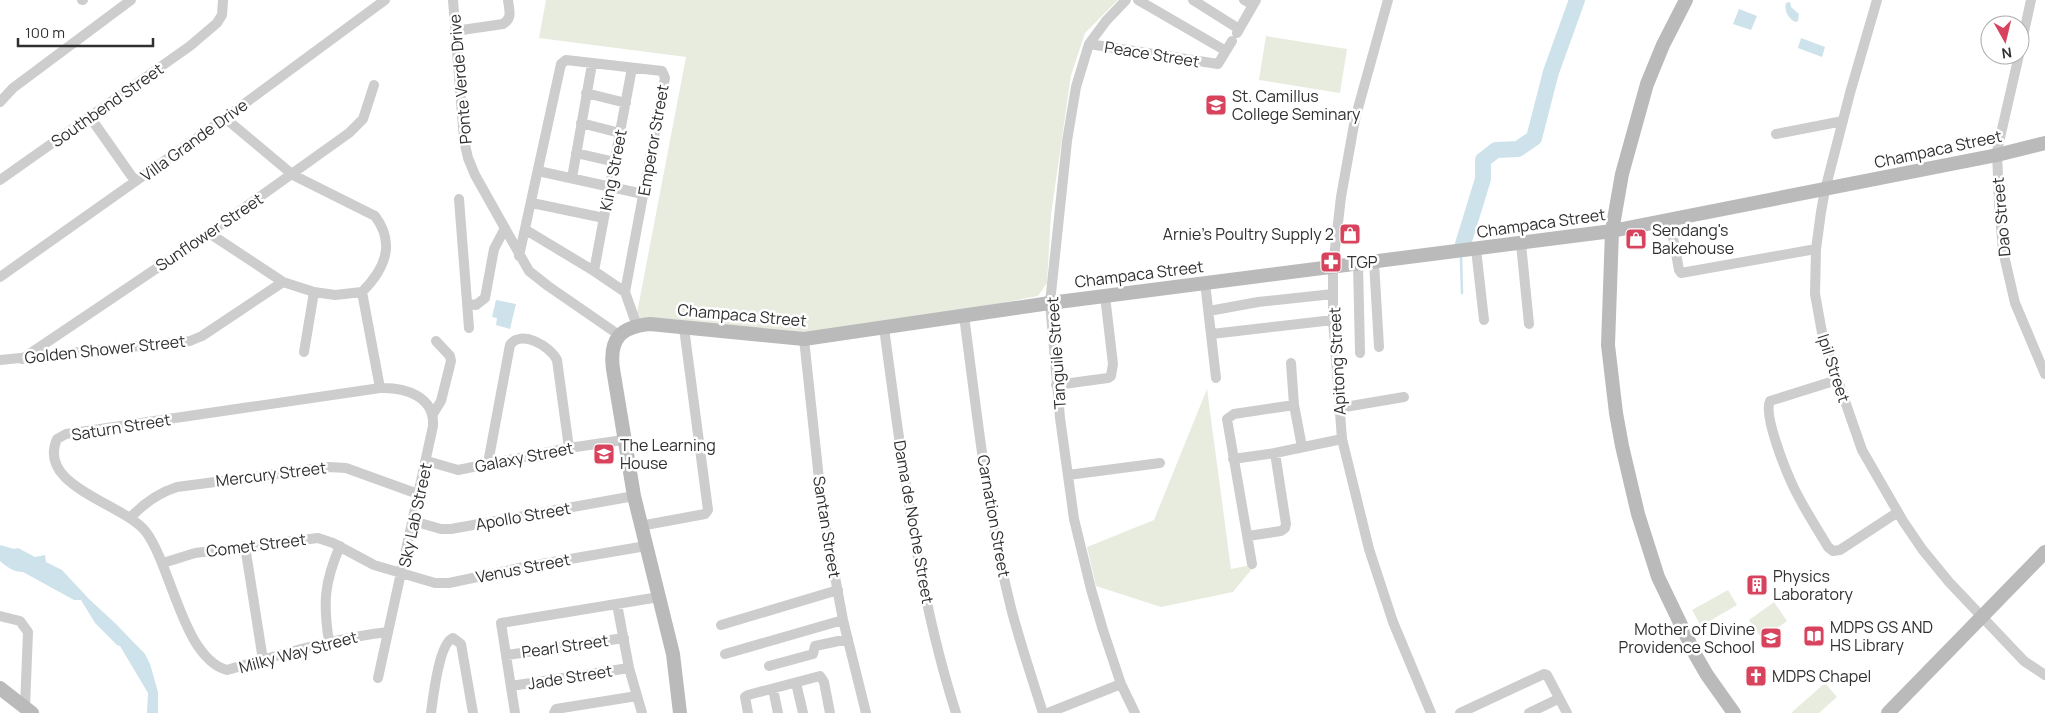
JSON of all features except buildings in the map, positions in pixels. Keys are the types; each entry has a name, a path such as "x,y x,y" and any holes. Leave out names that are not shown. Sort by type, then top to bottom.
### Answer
{"street":[{"path":"0,102 13,88 131,0"},
{"name":"Southbend Street","path":"1,176 90,117 190,46 216,23 222,15 223,0"},
{"name":"Villa Grande Drive","path":"0,277 225,118 385,0"},
{"name":"Ponte Verde Drive","path":"452,0 464,140 468,158 479,182 529,271 536,278 619,335"},
{"path":"455,32 503,24 508,21 510,16 508,0"},
{"name":"Tanguile Street","path":"1126,0 1106,21 1089,44 1076,87 1067,141 1050,303 1056,385 1074,519 1089,581 1122,684 1135,713"},
{"path":"1138,0 1226,50"},
{"path":"1193,0 1239,28"},
{"name":"Apitong Street","path":"1388,0 1355,119 1341,197 1333,266 1333,320 1342,439 1369,549 1393,622 1431,713"},
{"path":"1686,0 1663,45 1647,84 1622,174 1612,231 1608,346 1616,413 1638,514 1658,577 1707,675 1734,713"},
{"name":"Ipil Street","path":"1878,0 1825,190 1816,249 1815,294 1823,338 1862,450 1898,512 1933,563 1982,618 2024,661 2045,675"},
{"path":"2028,15 2031,0"},
{"name":"Peace Street","path":"1089,44 1219,63 1233,40 1251,2"},
{"name":"Emperor Street","path":"519,256 561,64 566,60 662,71 665,78 625,292 636,326"},
{"path":"572,178 592,64"},
{"name":"Dao Street","path":"2017,65 1997,155 1999,204 2006,270 2015,303 2045,374"},
{"name":"King Street","path":"594,271 632,68"},
{"name":"Sunflower Street","path":"22,358 209,233 349,133 361,122 374,86"},
{"path":"586,93 626,102"},
{"path":"90,117 135,181"},
{"path":"209,233 283,282 314,292 342,294 362,292 379,273 387,250 384,228 375,216 292,174 225,118"},
{"path":"1776,134 1843,121"},
{"path":"581,123 620,133"},
{"name":"Champaca Street","path":"619,335 636,326 650,324 804,339 1050,303 1333,266 1521,244 1612,231 1670,220 2045,144"},
{"path":"576,153 615,162"},
{"path":"538,171 643,194"},
{"path":"459,199 469,328"},
{"path":"532,202 604,218"},
{"path":"1670,220 1681,273 1816,249"},
{"path":"468,304 476,305 484,298 494,249 505,228"},
{"path":"526,230 625,292"},
{"path":"1521,244 1529,324"},
{"path":"1476,249 1484,320"},
{"path":"1374,262 1379,347"},
{"path":"1358,263 1360,353"},
{"name":"Golden Shower Street","path":"0,360 190,340 202,336 283,282"},
{"path":"1206,291 1216,378"},
{"path":"304,352 314,292"},
{"path":"362,292 380,388 405,390 423,400 433,414"},
{"path":"1209,311 1258,302 1333,294"},
{"path":"1056,385 1111,376 1113,364 1105,296"},
{"name":"Carnation Street","path":"964,316 988,492 1003,571 1011,608 1043,713"},
{"path":"1212,334 1333,320"},
{"path":"640,526 705,514 708,510 684,328"},
{"name":"Dama de Noche Street","path":"884,328 909,517 940,664 956,713"},
{"path":"619,335 612,347 612,360 623,440 640,526 673,654 680,713"},
{"path":"488,463 510,345 519,338 526,338 544,347 554,354 557,360 569,448"},
{"name":"Santan Street","path":"804,339 822,507 848,639 866,713"},
{"name":"Sky Lab Street","path":"378,678 414,521 433,426 433,414 441,401 451,361 450,356 436,341"},
{"path":"1291,363 1294,405 1302,447"},
{"path":"1837,380 1770,402 1768,406 1772,430 1793,486 1828,547 1833,551 1840,550 1898,512"},
{"name":"Saturn Street","path":"210,661 188,628 163,563 147,533 130,518 66,478 54,462 53,450 57,439 66,434 380,388"},
{"path":"1339,408 1404,397"},
{"path":"1252,564 1227,419 1229,416 1294,405"},
{"path":"1233,459 1275,453 1342,439"},
{"name":"Galaxy Street","path":"426,461 458,470 569,448 623,440"},
{"path":"1248,536 1281,531 1285,528 1286,524 1275,453"},
{"path":"1068,476 1160,463"},
{"name":"Mercury Street","path":"130,518 142,504 177,487 329,467 346,468 418,494"},
{"name":"Apollo Street","path":"414,521 441,529 451,529 634,496"},
{"name":"Comet Street","path":"163,563 195,553 318,538 340,546 374,565 402,573"},
{"path":"245,546 263,660"},
{"path":"329,642 325,618 326,583 340,546"},
{"name":"Venus Street","path":"402,573 435,583 449,583 529,566 646,546"},
{"path":"1888,713 2045,552"},
{"path":"721,625 838,590"},
{"path":"515,713 507,654 500,626 504,622 659,597"},
{"path":"617,604 629,668 642,713"},
{"path":"0,616 20,621 28,632 29,710"},
{"path":"725,654 844,620"},
{"name":"Milky Way Street","path":"210,661 218,668 227,670 329,642 363,634 388,632"},
{"path":"431,713 436,678 446,644 453,638 461,644 473,713"},
{"name":"Pearl Street","path":"507,654 624,638"},
{"path":"769,666 813,654 815,646 848,639"},
{"name":"Jade Street","path":"512,686 629,668"},
{"path":"1460,713 1472,710 1544,674 1567,713"},
{"path":"748,713 745,697 820,676 830,713"},
{"path":"796,683 804,713"},
{"path":"1048,713 1122,684"},
{"path":"0,688 29,710"},
{"path":"772,690 778,713"},
{"path":"554,713 556,709 637,696"},
{"path":"1529,713 1558,698"}],"shaded area":[{"path":"546,0 1118,0 1085,33 1071,75 1051,215 1047,283 1038,296 964,310 798,334 674,320 640,321 637,313 686,57 539,38"},
{"path":"1266,36 1347,49 1340,93 1259,80"},
{"path":"1207,389 1231,569 1256,564 1233,592 1161,607 1096,586 1087,547 1154,520"},
{"path":"1728,590 1737,605 1701,626 1692,610"},
{"path":"1774,602 1787,621 1762,639 1749,620"},
{"path":"1825,683 1837,697 1819,713 1791,713"}],"water":[{"path":"1790,2 1791,7 1799,14 1798,21 1796,22 1789,17 1786,11 1786,3"},
{"path":"1739,9 1757,16 1751,30 1733,24"},
{"path":"1801,38 1825,47 1822,57 1798,48"},
{"path":"496,300 516,304 510,329 496,325 497,318 492,317"},
{"path":"0,545 14,549 18,548 35,557 45,555 46,562 62,570 145,654 158,692 158,713 147,713 148,693 120,646 95,623 81,600 74,600 23,572 8,567 0,561"}],"waterway":[{"path":"1463,244 1483,179 1483,160 1496,150 1518,149 1534,138 1551,72 1577,0"},
{"path":"1461,258 1462,293"}],"place":[{"name":"St. Camillus College Seminary","path":"1216,105"},
{"name":"Arnie's Poultry Supply 2","path":"1350,234"},
{"name":"Sendang's Bakehouse","path":"1636,239"},
{"name":"TGP","path":"1331,262"},
{"name":"The Learning House","path":"604,454"},
{"name":"Physics Laboratory","path":"1757,585"},
{"name":"MDPS GS AND HS Library","path":"1814,636"},
{"name":"Mother of Divine Providence School","path":"1771,638"},
{"name":"MDPS Chapel","path":"1756,676"}]}
